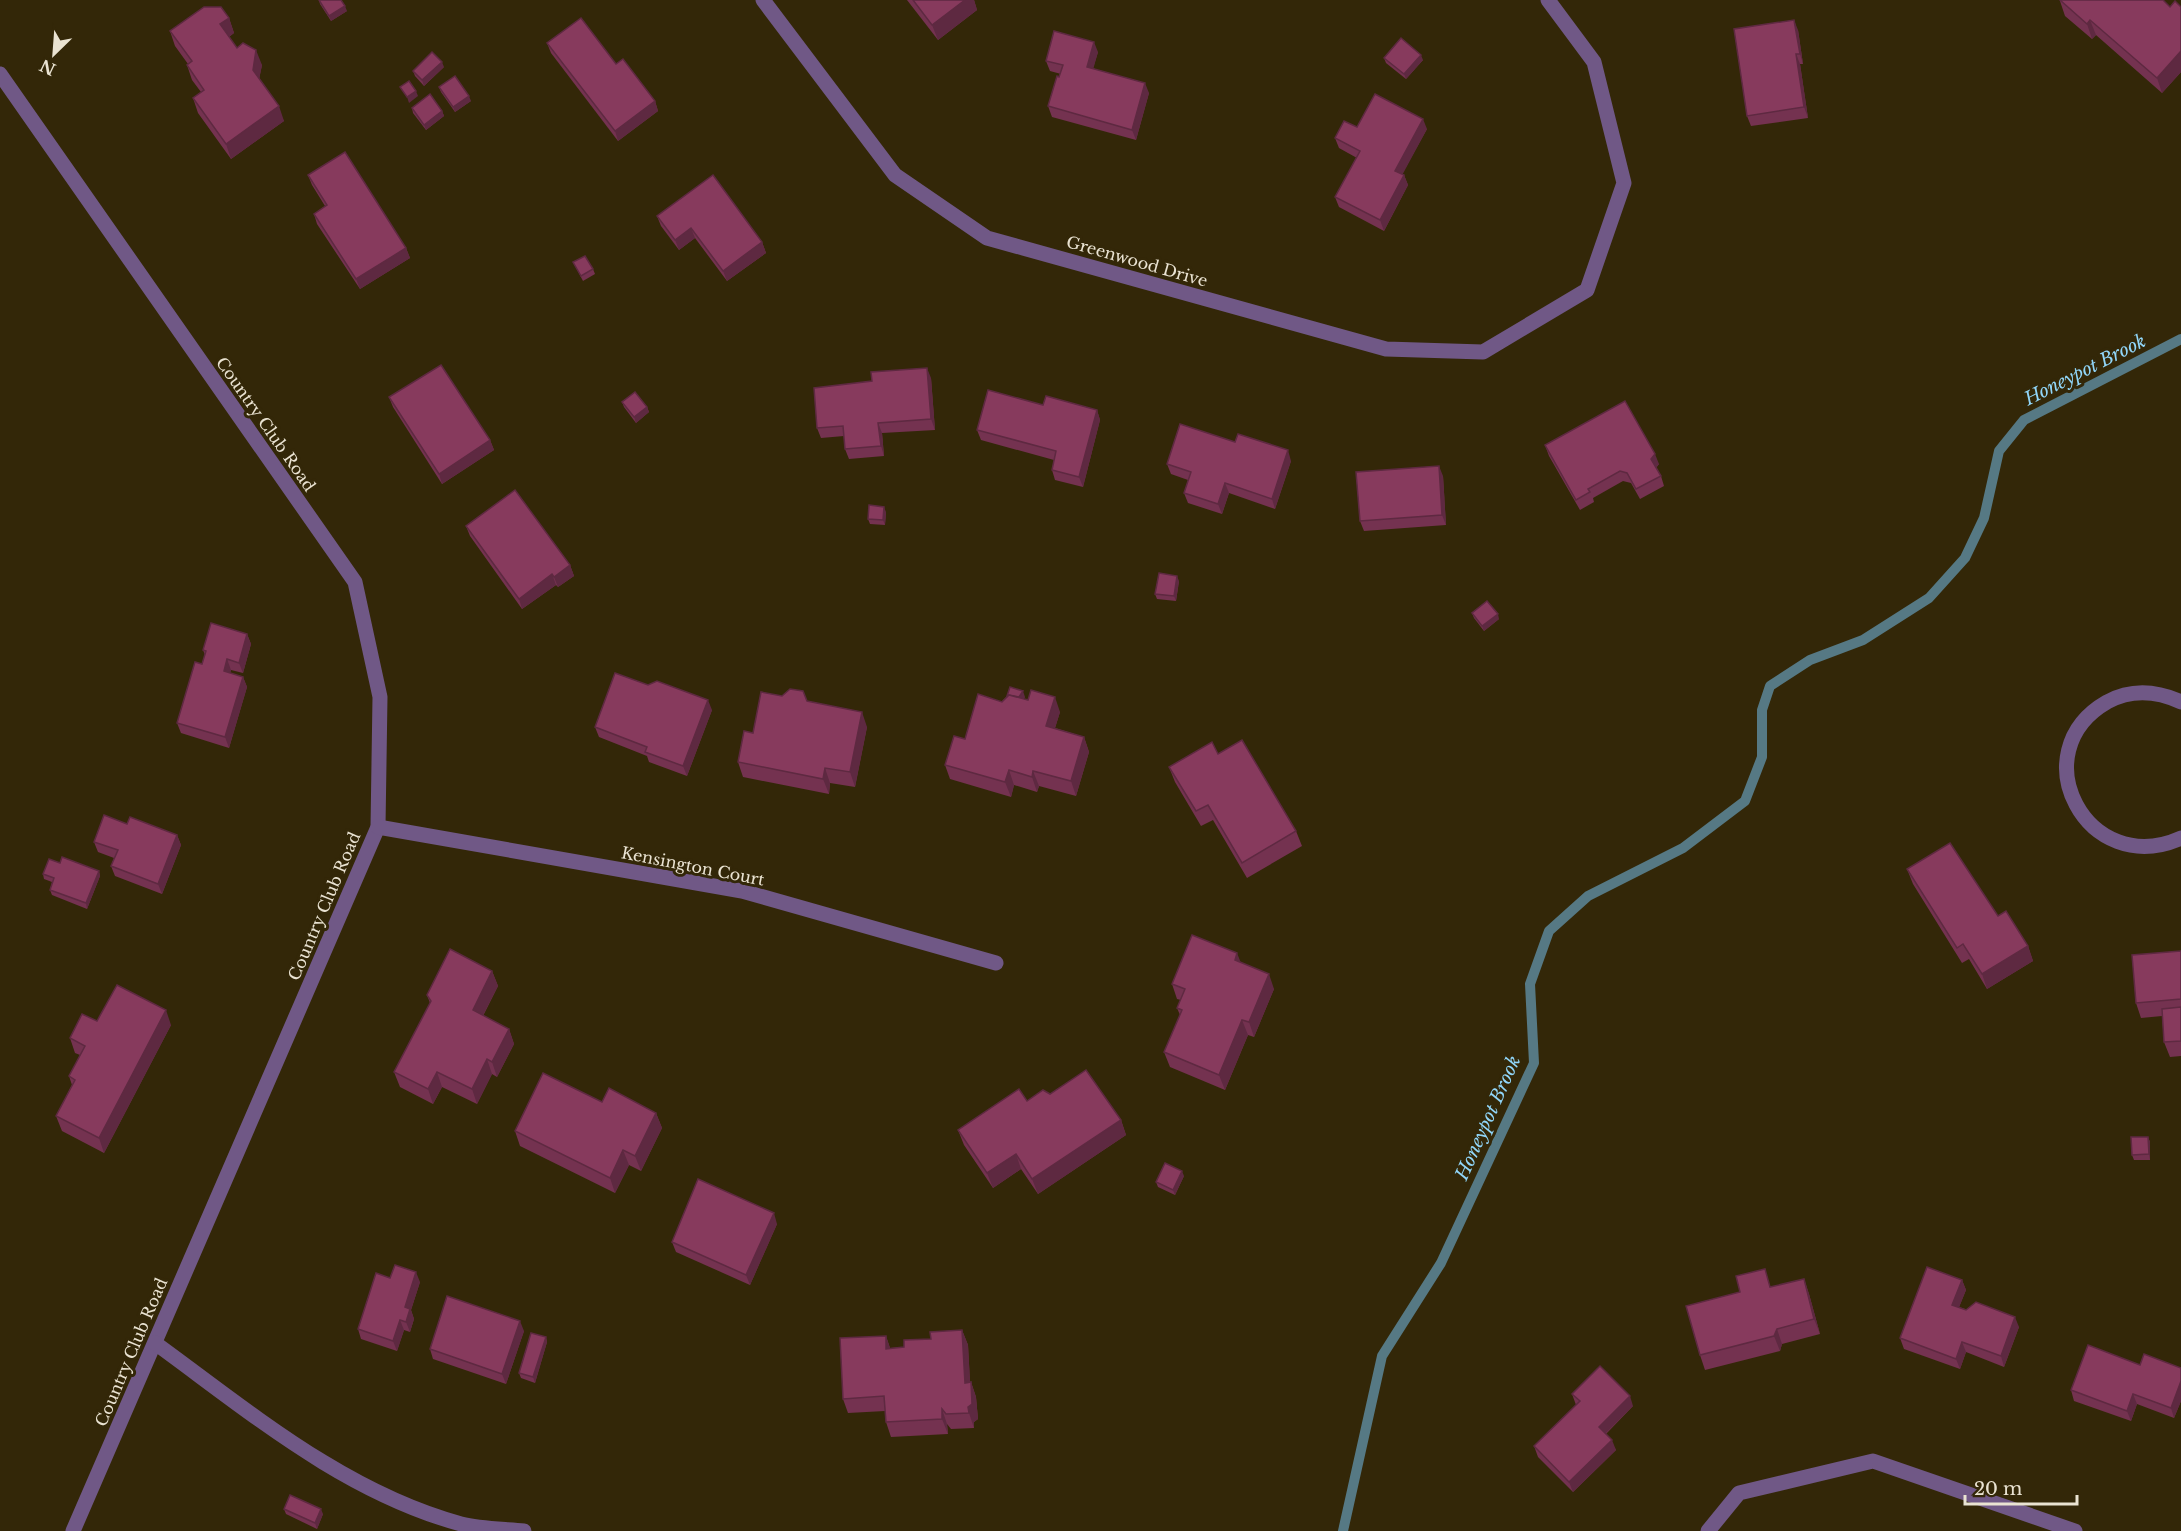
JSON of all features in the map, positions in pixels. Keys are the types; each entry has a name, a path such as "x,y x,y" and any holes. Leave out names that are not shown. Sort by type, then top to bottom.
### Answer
{"street":[{"name":"Greenwood Drive","path":"763,0 895,175 987,238 1386,349 1484,352 1587,290 1624,183 1594,62 1548,0"},
{"name":"Country Club Road","path":"0,74 355,582 380,697 378,827 73,1531"},
{"path":"2181,702 2165,695 2140,692 2116,697 2095,709 2077,729 2068,754 2067,780 2075,805 2090,826 2113,841 2138,848 2164,846 2181,838"},
{"name":"Kensington Court","path":"378,827 742,891 996,963"},
{"path":"155,1343 317,1461 406,1504 462,1524 524,1531"},
{"path":"1708,1531 1739,1493 1873,1461 2074,1531"}],"building":[{"path":"319,0 341,0 345,6 329,16"},
{"path":"913,0 965,0 932,25"},
{"path":"2060,0 2163,0 2170,7 2175,1 2181,7 2181,51 2157,78 2090,20 2087,24"},
{"path":"204,7 221,7 229,18 220,24 237,48 243,43 256,50 253,70 279,106 226,144 193,98 204,90 187,65 192,61 170,31"},
{"path":"581,18 616,64 623,59 655,101 615,131 547,43"},
{"path":"1794,20 1800,54 1796,54 1804,107 1747,116 1734,29"},
{"path":"1054,31 1094,42 1087,67 1145,83 1132,130 1048,106 1057,76 1059,77 1063,65 1046,61"},
{"path":"1401,38 1421,55 1404,74 1384,58"},
{"path":"432,52 442,62 422,80 413,71"},
{"path":"455,76 469,96 453,107 439,87"},
{"path":"409,81 416,91 407,97 400,87"},
{"path":"430,94 442,111 424,125 412,108"},
{"path":"1375,94 1423,119 1395,171 1404,175 1380,220 1335,197 1360,151 1335,138 1344,121 1357,127"},
{"path":"345,152 406,248 356,279 314,214 327,205 308,175"},
{"path":"713,175 762,242 723,271 691,228 675,240 657,216"},
{"path":"585,256 593,269 581,276 573,262"},
{"path":"441,365 490,440 439,474 389,397"},
{"path":"927,368 931,419 878,423 881,446 845,449 843,426 817,428 814,388 872,381 871,372"},
{"path":"988,390 1043,405 1046,396 1097,410 1079,477 1052,470 1056,451 977,430"},
{"path":"635,392 647,407 634,417 622,402"},
{"path":"1625,401 1655,454 1651,459 1661,476 1636,489 1627,473 1620,471 1588,489 1590,492 1576,500 1545,445"},
{"path":"1180,424 1235,442 1238,434 1288,450 1272,499 1225,483 1218,504 1184,493 1191,472 1167,464"},
{"path":"1439,466 1442,515 1360,521 1356,472"},
{"path":"515,490 570,565 554,577 552,574 519,599 466,526"},
{"path":"869,505 884,507 883,520 868,519"},
{"path":"1159,573 1177,576 1174,596 1155,594"},
{"path":"1487,601 1498,614 1482,626 1472,613"},
{"path":"211,623 247,634 239,663 227,659 224,671 243,677 225,737 177,723 195,662 202,664 206,651 203,650"},
{"path":"615,673 648,685 657,681 708,700 683,766 645,752 647,747 595,727"},
{"path":"1010,687 1023,691 1019,697 1007,696"},
{"path":"790,689 803,691 807,701 862,712 850,772 825,768 823,779 738,762 744,731 753,733 761,692 782,696"},
{"path":"1031,690 1055,697 1046,726 1084,737 1071,781 1033,771 1032,777 1009,770 1005,782 945,765 954,736 965,739 978,694 1002,702 1009,695 1028,700"},
{"path":"1242,740 1296,831 1242,863 1208,805 1196,811 1169,767 1212,742 1218,754"},
{"path":"104,815 127,824 130,817 177,835 158,884 111,866 118,850 94,842"},
{"path":"1950,843 1998,916 2006,911 2028,946 1982,974 1963,944 1957,948 1907,869"},
{"path":"62,857 99,871 86,903 50,890 54,878 43,874 49,859 60,863"},
{"path":"1192,935 1237,953 1235,960 1269,974 1249,1022 1242,1020 1219,1075 1164,1052 1182,1010 1177,1008 1185,989 1172,984"},
{"path":"450,949 492,971 473,1010 509,1029 492,1062 487,1059 472,1089 437,1072 428,1089 394,1072 431,1001 427,995"},
{"path":"2181,951 2181,999 2136,1003 2132,955"},
{"path":"117,985 166,1010 99,1138 56,1116 75,1080 69,1076 85,1046 70,1038 82,1014 97,1021"},
{"path":"2181,1007 2181,1041 2164,1042 2162,1009"},
{"path":"1086,1070 1121,1120 1032,1179 1016,1154 987,1173 958,1130 1019,1089 1027,1101 1043,1090 1050,1094"},
{"path":"543,1073 602,1102 609,1088 656,1113 635,1156 623,1150 610,1178 515,1131"},
{"path":"2131,1137 2148,1137 2149,1154 2132,1155"},
{"path":"1165,1163 1182,1171 1173,1190 1156,1182"},
{"path":"698,1179 774,1213 746,1275 672,1242"},
{"path":"395,1265 416,1272 405,1307 410,1309 406,1322 400,1320 393,1341 358,1329 376,1273 390,1278"},
{"path":"1927,1267 1962,1280 1952,1305 1966,1310 1976,1302 2015,1317 2001,1356 1962,1342 1956,1359 1900,1338"},
{"path":"1765,1269 1770,1287 1804,1279 1814,1319 1777,1329 1774,1336 1700,1355 1686,1306 1740,1292 1736,1276"},
{"path":"447,1296 520,1321 502,1374 430,1349"},
{"path":"962,1330 965,1383 971,1382 972,1404 968,1407 969,1413 946,1414 942,1409 942,1419 886,1422 884,1396 843,1399 840,1338 886,1336 886,1349 904,1347 904,1340 931,1339 930,1332"},
{"path":"531,1333 546,1337 533,1377 519,1373"},
{"path":"2088,1345 2140,1365 2144,1354 2181,1368 2181,1381 2171,1408 2133,1394 2127,1411 2071,1390"},
{"path":"1600,1366 1630,1396 1599,1427 1612,1440 1569,1482 1534,1446 1580,1401 1572,1394"},
{"path":"290,1495 321,1509 315,1523 284,1509"}],"waterway":[{"name":"Honeypot Brook","path":"1343,1531 1382,1356 1441,1263 1534,1063 1530,984 1549,931 1588,896 1683,848 1745,801 1762,757 1762,710 1770,686 1810,660 1863,640 1929,598 1965,558 1984,518 1999,451 2024,420 2181,339"}]}
